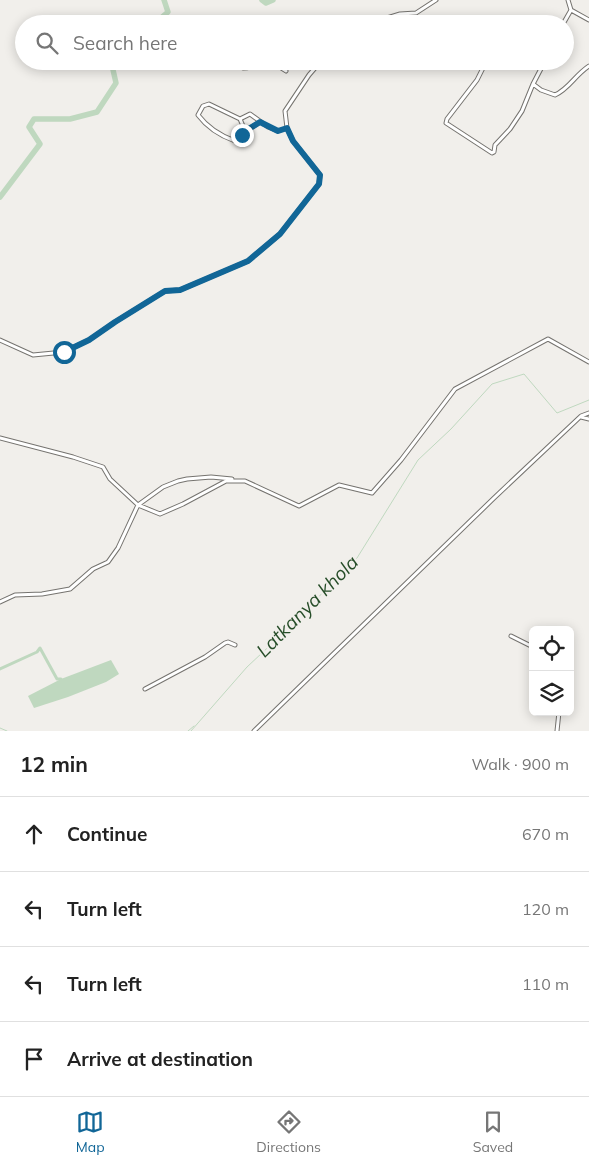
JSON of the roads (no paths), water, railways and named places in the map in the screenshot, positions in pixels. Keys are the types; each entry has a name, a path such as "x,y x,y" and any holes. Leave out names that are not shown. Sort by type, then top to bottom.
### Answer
{"street":[{"path":"397,15 416,13 436,0"},
{"path":"568,0 570,10 568,15"},
{"path":"570,10 589,20"},
{"path":"533,84 541,90 555,95 565,90 577,75 589,66"},
{"path":"0,340 33,355 64,352 89,340 165,291 180,290 248,261 280,234 321,180 320,175 293,141 287,128 285,111 313,70"},
{"path":"482,70 446,123 492,153 494,152 495,145 510,129 522,111 540,70"},
{"path":"247,130 242,126 240,119 210,104 204,106 198,115 205,124 226,138 235,140 260,122"},
{"path":"240,119 250,114 260,122 278,131 287,128"},
{"path":"0,602 15,595 42,594 70,589 94,568 108,562 118,548 138,505 163,488 178,481 211,477 245,481 299,506 339,485 372,493 401,460 455,389 548,339 589,362"},
{"path":"257,730 494,498 581,416 589,413"},
{"path":"581,416 589,419"},
{"path":"0,438 103,467 110,479 138,505 160,514 226,481 245,481"},
{"path":"511,636 529,645"},
{"path":"145,689 205,657 225,643 228,642 235,645"},
{"path":"557,731 559,716"}],"waterway":[{"path":"164,0 168,12 164,15"},
{"path":"262,0 266,3 273,0"},
{"path":"0,197 40,144 29,127 34,119 70,119 97,112 116,83 113,70"},
{"name":"Latkanya khola","path":"191,731 247,667 357,558 418,460 451,429 492,384 524,374 557,413 589,400"},
{"path":"0,669 37,652 40,648 57,679 61,679"},
{"name":"Latkanya khola","path":"188,731 194,726"},
{"path":"0,728 7,731"}]}
